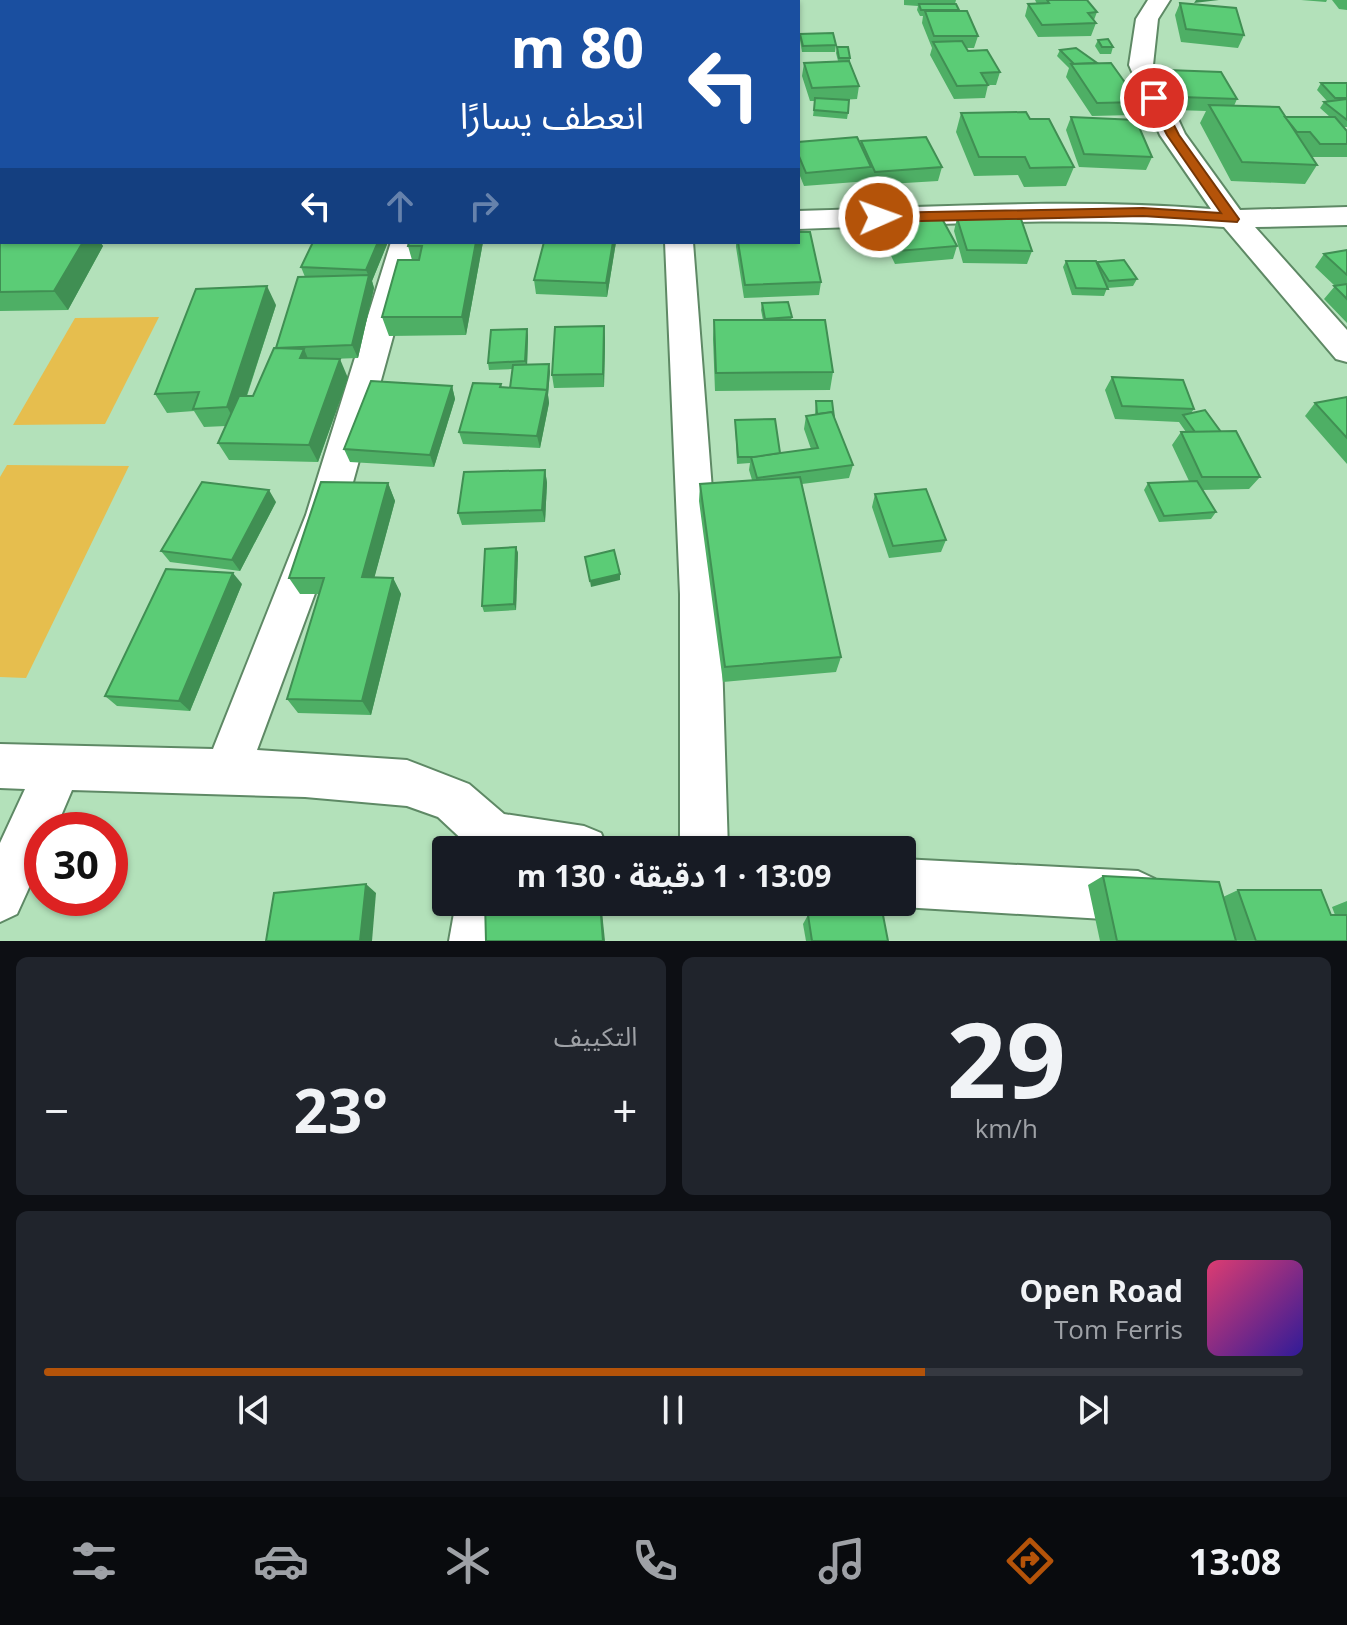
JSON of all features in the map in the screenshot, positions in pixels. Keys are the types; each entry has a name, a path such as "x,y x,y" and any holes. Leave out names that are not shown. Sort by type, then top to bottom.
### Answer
{"street":[{"path":"1159,0 1147,19 1141,65 1173,135 1232,219 1347,351"},
{"path":"800,220 1053,212 1143,212 1232,219 1347,216"},
{"path":"226,773 325,515 404,244"},
{"path":"679,244 688,349 700,594 704,836"},
{"path":"0,766 305,774 407,783 453,800 486,836"},
{"path":"0,897 59,768"},
{"path":"916,884 1188,899"},
{"path":"474,941 478,916"}],"shaded area":[{"path":"159,317 105,424 13,425 75,318"},
{"path":"7,465 129,466 26,678 0,677 0,477"}],"building":[{"path":"1047,0 1087,0 1097,12 1088,13 1096,23 1042,25 1028,4 1049,3"},
{"path":"1180,3 1236,8 1244,35 1186,29"},
{"path":"919,4 956,4 959,10 921,10"},
{"path":"925,11 967,11 978,36 934,36"},
{"path":"833,33 836,45 803,46 800,34"},
{"path":"1108,39 1113,47 1102,47 1098,40"},
{"path":"962,41 968,51 987,50 1000,72 981,73 988,85 957,86 933,42"},
{"path":"837,47 848,47 850,58 839,58"},
{"path":"1076,48 1097,63 1074,64 1060,50"},
{"path":"849,61 859,86 812,88 804,63"},
{"path":"1111,63 1139,102 1097,103 1071,64"},
{"path":"1167,70 1221,72 1237,99 1181,97"},
{"path":"1321,83 1347,83 1347,98 1335,98"},
{"path":"815,98 849,100 848,113 814,110"},
{"path":"1347,99 1347,120 1324,102"},
{"path":"1209,105 1279,107 1317,165 1242,162"},
{"path":"1026,112 1030,119 1049,119 1074,167 1030,168 1025,157 979,157 961,113"},
{"path":"1071,117 1136,120 1152,157 1084,154"},
{"path":"1285,117 1335,117 1347,131 1347,144 1320,144 1310,132 1297,132"},
{"path":"857,137 871,167 806,173 800,159 800,142"},
{"path":"926,137 942,167 875,172 861,141"},
{"path":"940,215 957,246 898,251 883,220"},
{"path":"957,218 1021,219 1032,251 967,250"},
{"path":"800,232 810,232 821,282 745,285 738,244 800,244"},
{"path":"0,244 82,244 54,291 0,292"},
{"path":"312,244 377,244 366,270 301,267"},
{"path":"476,244 462,317 382,317 398,260 419,260 422,246 408,246"},
{"path":"543,244 613,244 606,283 534,280"},
{"path":"1347,250 1347,275 1324,254"},
{"path":"1124,260 1137,279 1109,281 1097,262"},
{"path":"1066,261 1096,261 1108,289 1076,288"},
{"path":"369,275 352,345 276,348 298,277"},
{"path":"1347,284 1347,299 1334,286"},
{"path":"267,286 227,407 193,409 199,392 155,394 196,289"},
{"path":"788,302 792,317 765,319 762,303"},
{"path":"714,320 825,320 833,372 716,373"},
{"path":"604,326 603,374 552,375 555,327"},
{"path":"527,329 525,361 488,363 491,330"},
{"path":"274,348 304,349 300,358 340,359 309,445 218,443 239,396 253,396"},
{"path":"549,364 547,390 510,388 513,365"},
{"path":"1112,377 1183,380 1194,409 1122,406"},
{"path":"371,381 452,386 430,455 344,449"},
{"path":"473,383 547,390 537,436 459,432"},
{"path":"1347,397 1347,438 1315,403"},
{"path":"816,401 832,401 834,417 832,412 817,414"},
{"path":"1205,410 1221,432 1195,432 1183,415"},
{"path":"832,412 853,465 757,478 751,457 818,448 806,416"},
{"path":"775,419 780,453 738,457 735,420"},
{"path":"1236,431 1260,477 1202,477 1181,432"},
{"path":"545,470 542,510 458,513 464,472"},
{"path":"800,477 841,657 725,667 700,484"},
{"path":"1197,481 1216,512 1164,516 1148,483"},
{"path":"202,482 269,490 232,560 161,551"},
{"path":"321,482 388,483 362,577 393,578 362,701 287,699 324,578 289,578"},
{"path":"926,489 946,540 893,546 875,494"},
{"path":"516,547 514,604 482,606 485,549"},
{"path":"614,550 620,574 590,581 585,557"},
{"path":"166,569 233,573 179,701 105,696"},
{"path":"1103,876 1219,882 1236,941 1117,941"},
{"path":"366,884 360,941 266,941 274,893"},
{"path":"1238,890 1321,890 1331,915 1347,915 1347,941 1256,941"},
{"path":"485,916 601,916 603,941 486,941"},
{"path":"808,916 883,916 888,941 812,941"}],"route":[{"path":"879,217 1143,212 1232,219 1173,135 1154,98"}]}
